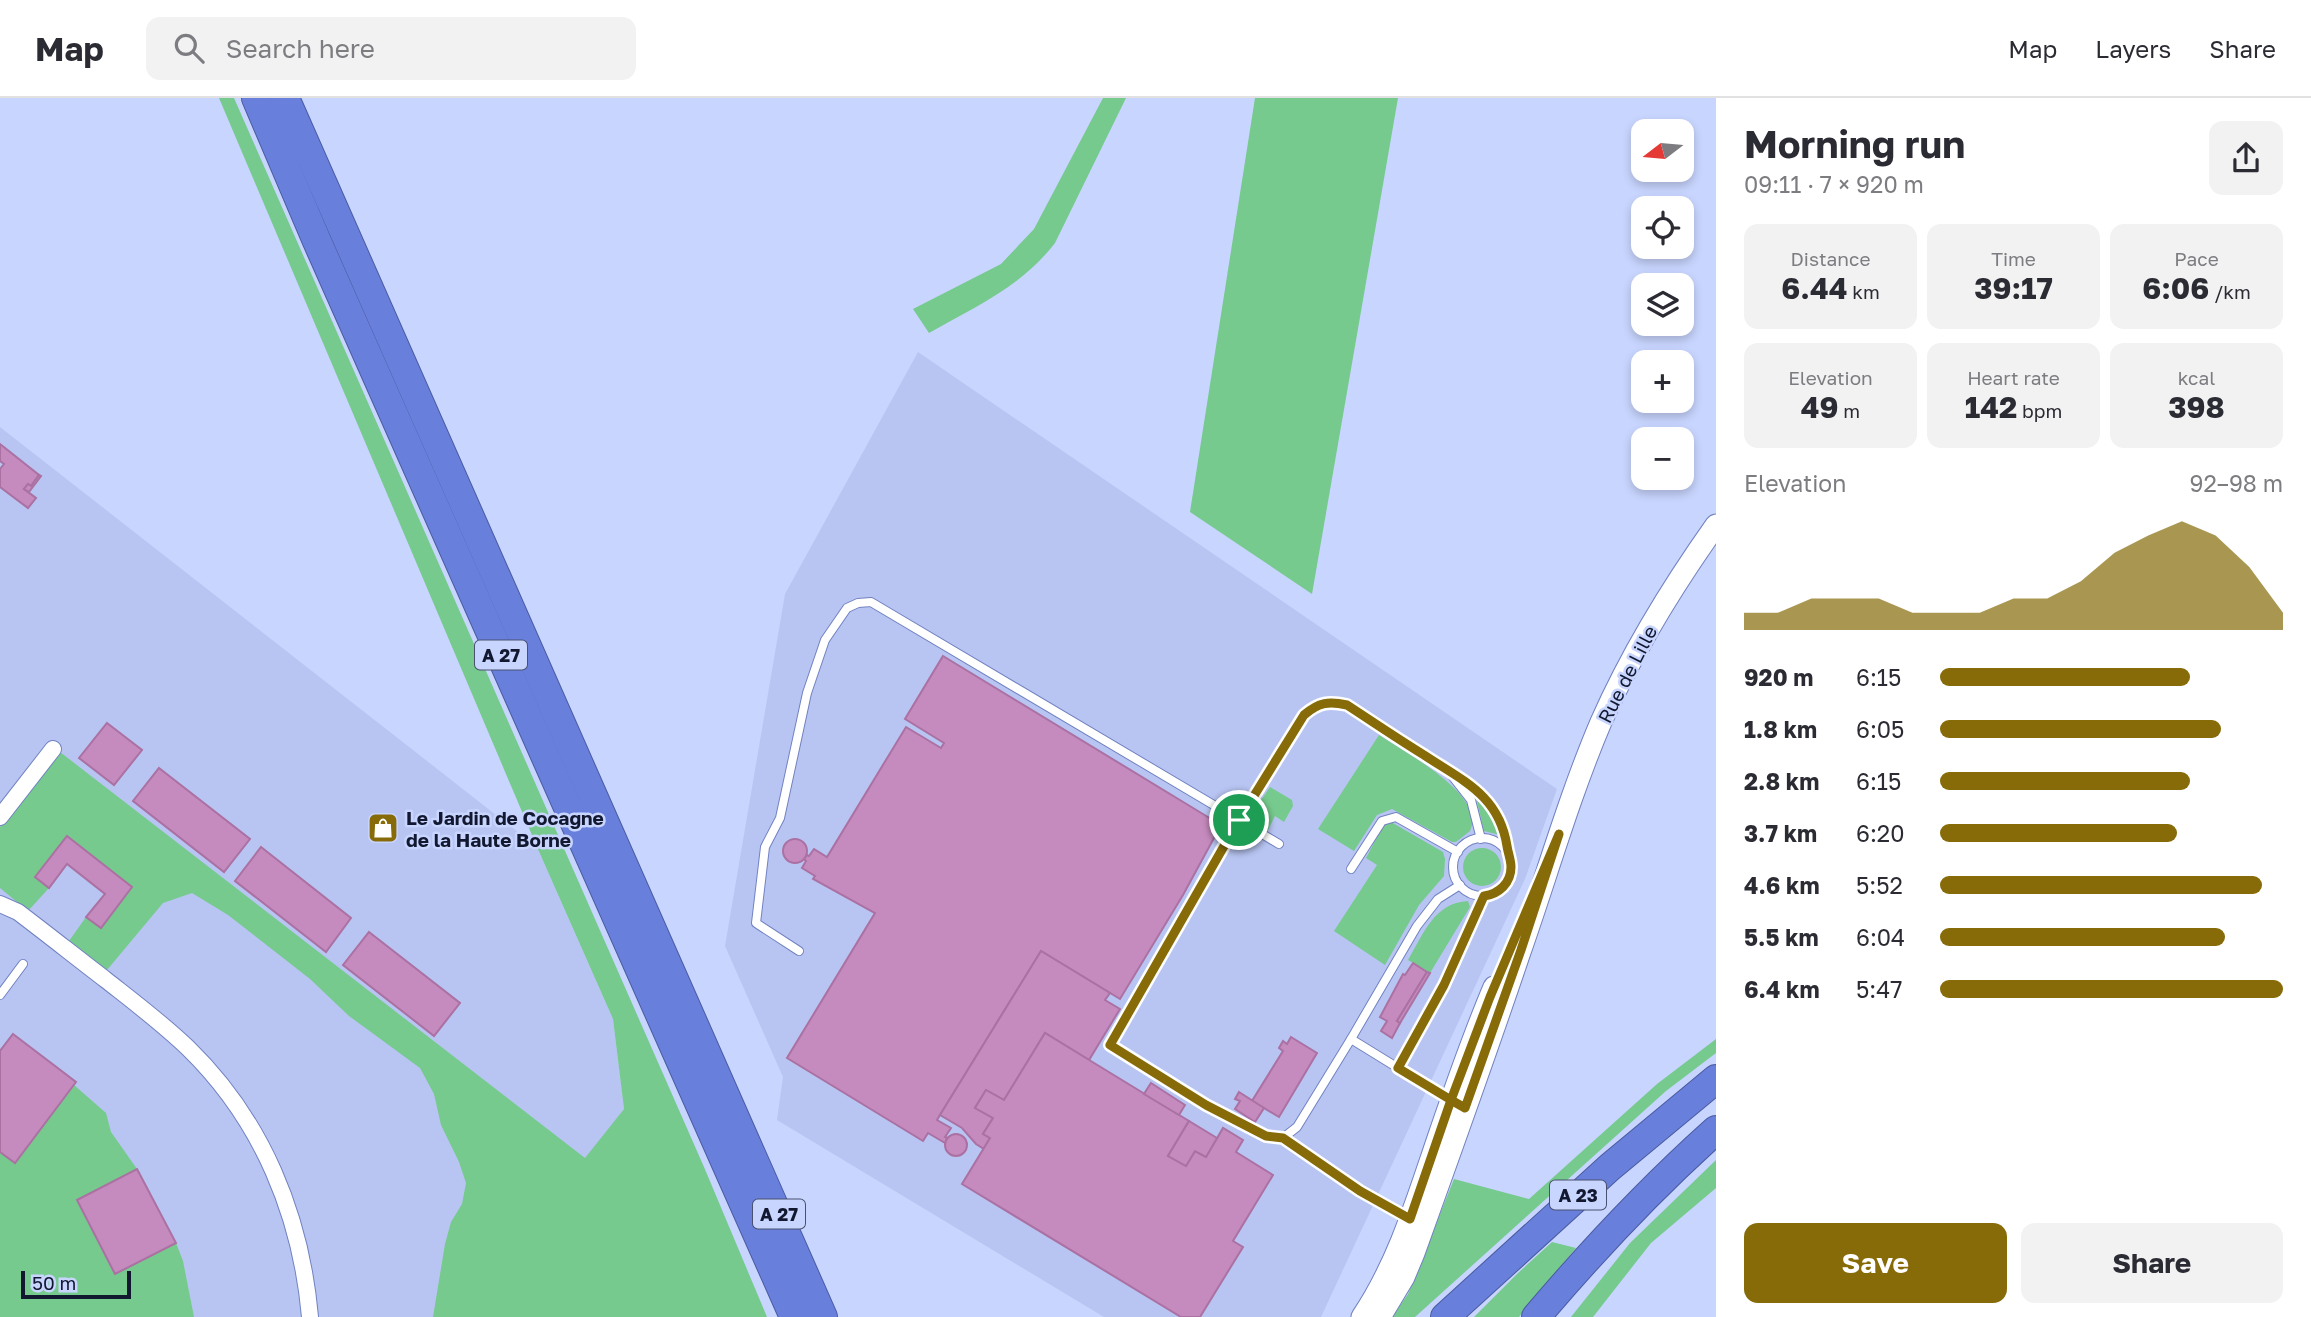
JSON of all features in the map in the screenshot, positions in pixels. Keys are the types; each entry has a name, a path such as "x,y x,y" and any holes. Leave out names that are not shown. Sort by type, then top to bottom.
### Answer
{"highway":[{"name":"A 27","path":"256,98 794,1317"},
{"name":"A 27","path":"285,98 823,1317"},
{"name":"A 23","path":"1445,1317 1609,1167 1716,1079"},
{"name":"A 23","path":"1536,1317 1579,1266 1643,1198 1716,1130"},
{"path":"748,1211 786,1317"}],"main road":[{"name":"Rue de Lille","path":"1380,1317 1404,1277 1414,1253 1486,1006 1559,834 1597,732 1629,665 1680,576 1716,525"},
{"name":"Rue de Lille","path":"1362,1317 1388,1271 1458,1104"}],"street":[{"path":"0,817 53,749"},
{"path":"1,903 18,912 166,1027 210,1071 233,1100 264,1150 288,1206 303,1264 310,1317"}],"lane":[{"path":"799,951 756,923 765,847 780,818 807,693 825,640 847,608 859,603 871,602 1279,844"},
{"path":"1410,1219 1360,1191 1283,1138 1266,1136 1206,1105 1110,1045 1239,820 1304,715 1320,703 1347,705 1470,784 1493,807 1504,828 1511,866 1510,876 1498,891 1484,896 1469,893 1460,885 1454,869 1458,852 1466,843 1481,839 1495,841 1509,856"},
{"path":"1449,772 1471,800 1481,839"},
{"path":"1351,869 1382,821 1396,817 1458,852"},
{"path":"1283,1138 1297,1127 1417,926 1438,900 1460,885"},
{"path":"1398,1068 1444,985 1484,896"},
{"path":"0,995 23,964"},
{"path":"1351,1039 1458,1104"}],"shaded area":[{"path":"918,352 1557,789 1525,879 1321,1317 1104,1317 777,1120 783,1077 725,946 785,594"},
{"path":"0,427 537,847 613,1019 624,1109 470,1317 0,1317"}],"green space":[{"path":"219,98 234,98 704,1167 767,1317 433,1317 445,1244 451,1222 462,1204 466,1183 441,1125 434,1094 420,1068 349,1016 310,979 228,915 192,893 163,903 107,970 69,941 86,917 101,928 132,887 67,836 35,877 49,888 28,911 0,888 0,827 60,752 585,1158 624,1109 613,1019 537,847"},
{"path":"1103,98 1126,98 1055,243 1013,284 929,333 913,309 1001,264 1034,229"},
{"path":"1255,98 1398,98 1312,594 1190,512"},
{"path":"1379,735 1423,763 1455,789 1466,803 1472,817 1470,831 1452,842 1392,809 1377,815 1354,851 1318,829"},
{"path":"1270,787 1292,800 1293,806 1284,822 1275,816 1268,830 1252,821 1250,816"},
{"path":"1475,793 1492,814 1500,835 1484,831"},
{"path":"1391,822 1443,852 1445,859 1444,876 1419,905 1385,965 1334,931 1377,865 1366,858 1384,824"},
{"path":"1482,848 1496,853 1501,867 1496,881 1482,886 1468,881 1463,867 1468,853"},
{"path":"1468,901 1470,907 1430,973 1408,960 1438,913 1456,903"},
{"path":"1716,1039 1716,1053 1666,1091 1415,1317 1392,1317 1408,1294 1454,1179 1529,1199 1657,1084"},
{"path":"74,1085 106,1113 111,1132 137,1169 77,1201 115,1274 176,1243 183,1261 194,1317 0,1317 0,1152 15,1163"},
{"path":"1716,1160 1716,1188 1651,1243 1593,1317 1571,1317 1630,1243"},
{"path":"1552,1242 1576,1248 1519,1317 1474,1317 1517,1274"}],"building":[{"path":"0,444 39,475 31,486 28,484 24,489 36,498 28,508 0,487 0,469 4,464 0,461"},
{"path":"39,475 41,476 29,492 24,489 28,484 31,486"},
{"path":"943,656 1221,825 1183,895 1120,999 1041,951 937,1120 951,1128 945,1137 948,1138 945,1143 928,1133 923,1141 787,1058 875,913 813,879 815,876 802,868 806,861 804,859 814,849 827,857 906,727 941,748 944,743 905,719"},
{"path":"107,723 142,750 114,785 79,758"},
{"path":"159,768 250,839 224,872 133,801"},
{"path":"67,836 132,887 101,928 86,917 105,894 67,864 49,888 35,877"},
{"path":"795,839 806,846 807,851 800,862 795,863 784,856 783,851 790,840"},
{"path":"261,847 351,918 326,952 235,881"},
{"path":"369,932 460,1003 434,1036 343,965"},
{"path":"1041,951 1110,993 1105,1000 1120,1009 1089,1060 1045,1033 1004,1100 986,1090 975,1108 993,1118 983,1134 990,1138 984,1149 962,1128 940,1115"},
{"path":"1413,963 1427,972 1397,1021 1400,1023 1392,1038 1381,1031 1387,1021 1380,1017 1403,974 1405,975"},
{"path":"1427,972 1430,973 1400,1023 1397,1021"},
{"path":"1045,1033 1189,1121 1168,1156 1186,1166 1195,1151 1206,1157 1223,1128 1243,1140 1236,1152 1273,1175 1233,1241 1243,1247 1200,1317 1181,1317 962,1184 990,1138 983,1134 993,1118 975,1108 986,1090 1004,1100"},
{"path":"13,1034 76,1082 15,1163 0,1152 0,1051"},
{"path":"1291,1037 1317,1053 1279,1117 1252,1101 1283,1051 1279,1048 1283,1041 1287,1044"},
{"path":"1151,1083 1185,1105 1179,1115 1144,1094"},
{"path":"1239,1092 1264,1108 1255,1122 1235,1109 1240,1101 1235,1099"},
{"path":"1189,1121 1217,1138 1206,1157 1195,1151 1186,1166 1168,1156"},
{"path":"956,1134 964,1137 967,1145 964,1153 956,1156 948,1153 945,1145 948,1137"},
{"path":"137,1169 176,1243 115,1274 77,1200"}],"place":[{"name":"Le Jardin de Cocagne de la Haute Borne","path":"383,828"}],"route":[{"path":"1239,820 1110,1045 1206,1105 1266,1136 1283,1138 1360,1191 1410,1219 1451,1100 1465,1108 1559,834 1490,997 1451,1100 1398,1068 1444,985 1484,896 1498,891 1510,876 1511,866 1504,828 1493,807 1482,794 1460,777 1347,705 1333,702 1320,703 1304,715 1239,820"}]}
